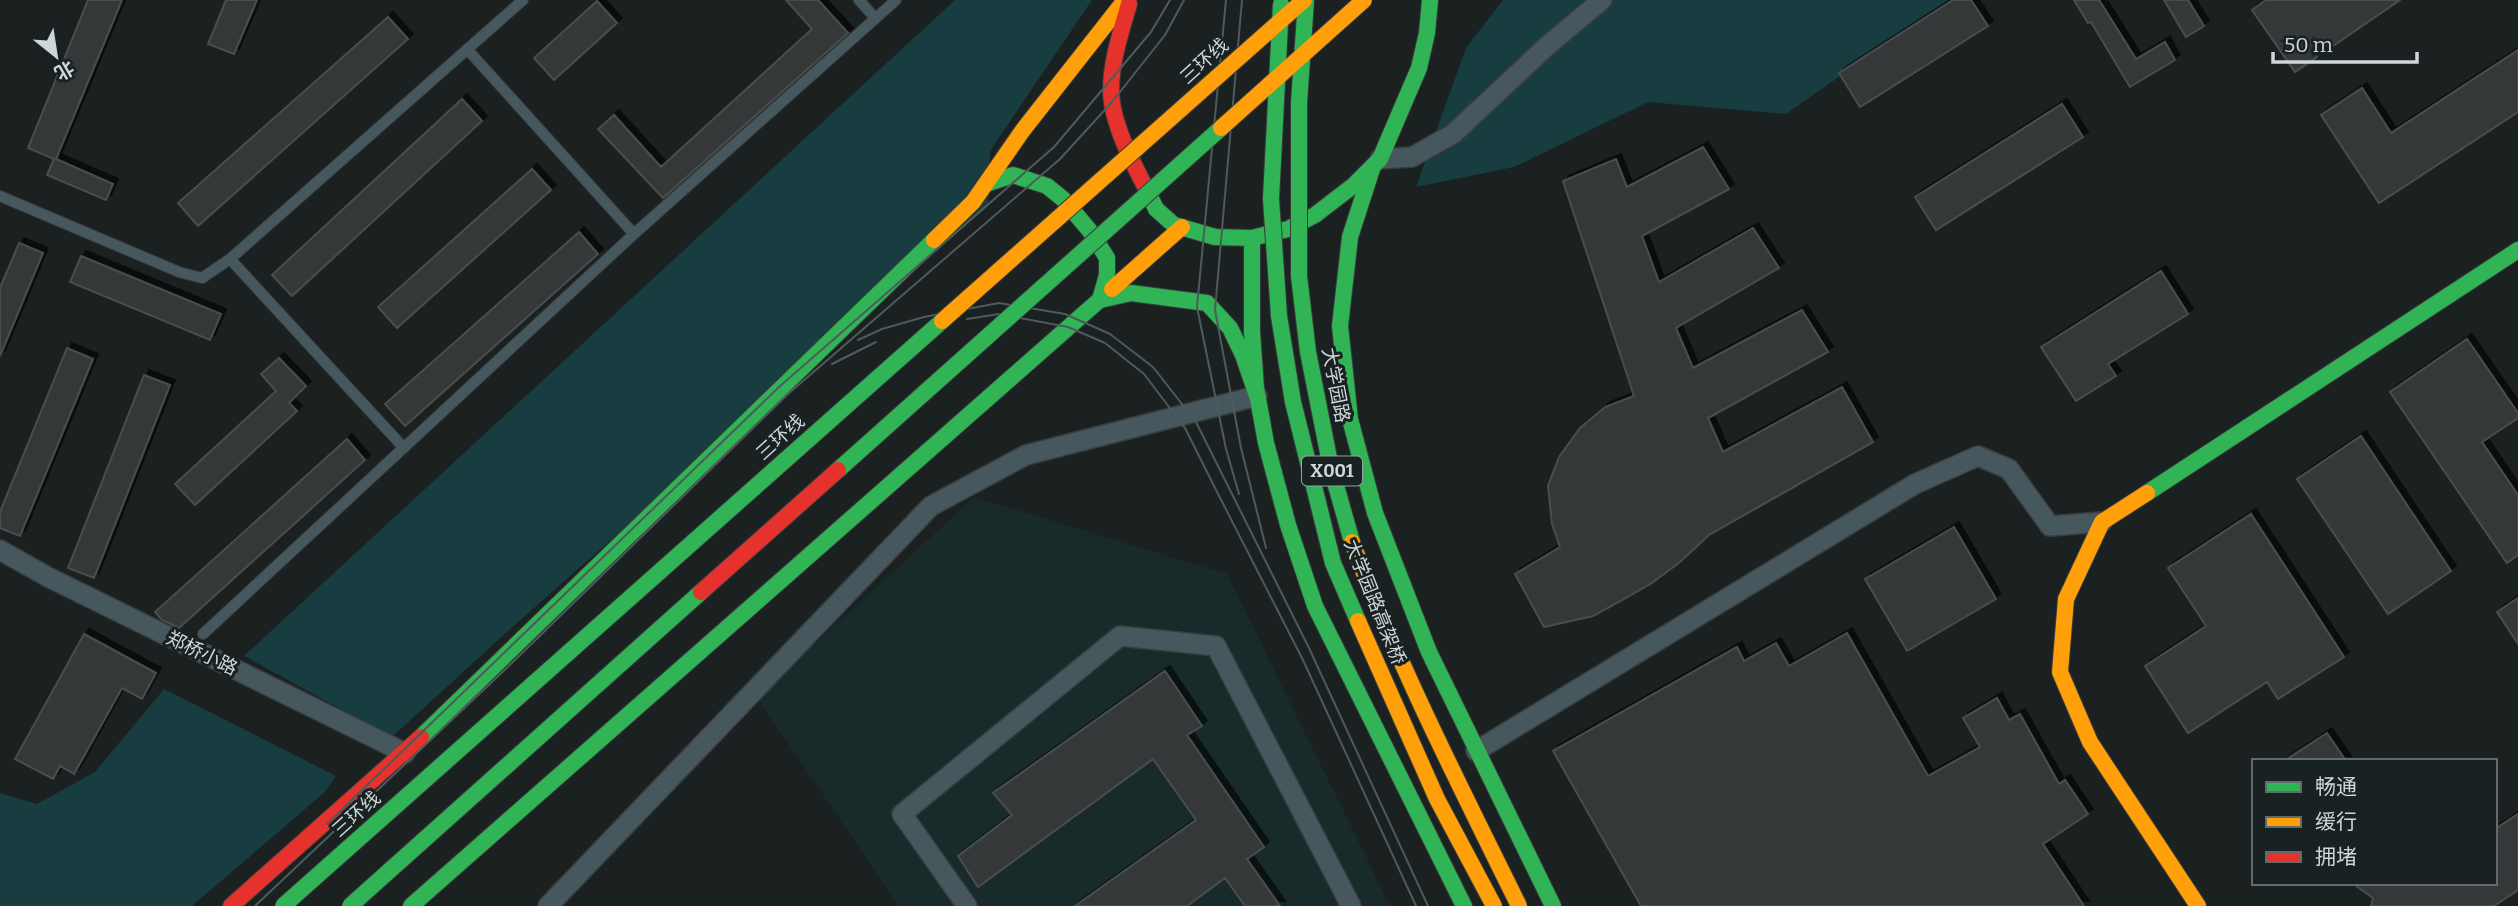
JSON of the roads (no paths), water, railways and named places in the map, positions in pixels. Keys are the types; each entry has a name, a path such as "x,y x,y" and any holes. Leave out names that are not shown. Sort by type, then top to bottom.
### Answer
{"main road":[{"path":"231,906 405,753 973,202 1023,130 1128,0"},
{"path":"1128,0 1115,55 1111,91 1116,117 1139,178 1156,209 1174,225 1215,237 1252,238 1288,229 1315,215 1354,185 1376,163"},
{"name":"大学园路高架桥","path":"1281,0 1271,199 1279,316 1293,402 1333,563 1437,799 1494,906"},
{"name":"三环线","path":"283,906 1305,0"},
{"name":"大学园路","path":"1305,0 1299,116 1299,276 1308,352 1331,468 1349,536 1378,612 1519,906"},
{"path":"350,906 1364,0"},
{"path":"1430,0 1427,33 1419,68 1376,163 1350,237 1340,326 1350,419 1375,513 1403,590 1429,652 1553,906"},
{"path":"1427,33 1448,0"},
{"path":"986,184 1013,175 1047,186 1063,199 1090,231 1107,258 1107,275 1100,300"},
{"path":"411,906 1182,227"},
{"name":"X001","path":"1252,238 1253,337 1257,396 1267,452 1315,606 1464,906"},
{"path":"2198,906 2090,742 2060,672 2066,599 2102,522 2518,250"},
{"path":"1100,300 1132,293 1207,303 1230,328 1244,355 1257,396"}],"street":[{"path":"1376,163 1412,157 1453,134 1547,46 1602,0"},
{"path":"548,906 931,506 1026,455 1257,396"},
{"path":"1476,751 1915,484 1978,456 2009,469 2050,526 2102,522"},
{"name":"郑桥小路","path":"0,550 48,577 405,753"},
{"path":"967,906 902,814 1120,636 1216,646 1351,906"}],"lane":[{"path":"0,196 179,272 202,278 230,259 523,0"},
{"path":"859,0 875,18"},
{"path":"203,634 634,234 895,0"},
{"path":"467,49 634,234"},
{"path":"230,259 404,448"}],"tram line":[{"path":"327,824 779,387 1054,147 1151,32 1170,0"},
{"path":"255,906 514,661 788,394 1060,159 1112,102 1165,35 1184,0"},
{"path":"1226,0 1197,307 1226,449 1239,494"},
{"path":"1242,0 1215,310 1241,448 1266,548"},
{"path":"858,340 882,329 924,317 999,303 1065,314 1110,334 1153,367 1196,422 1309,648 1428,906"},
{"path":"967,319 999,314 1068,327 1105,343 1144,374 1185,428 1303,660 1416,906"},
{"path":"832,364 876,342"}]}
